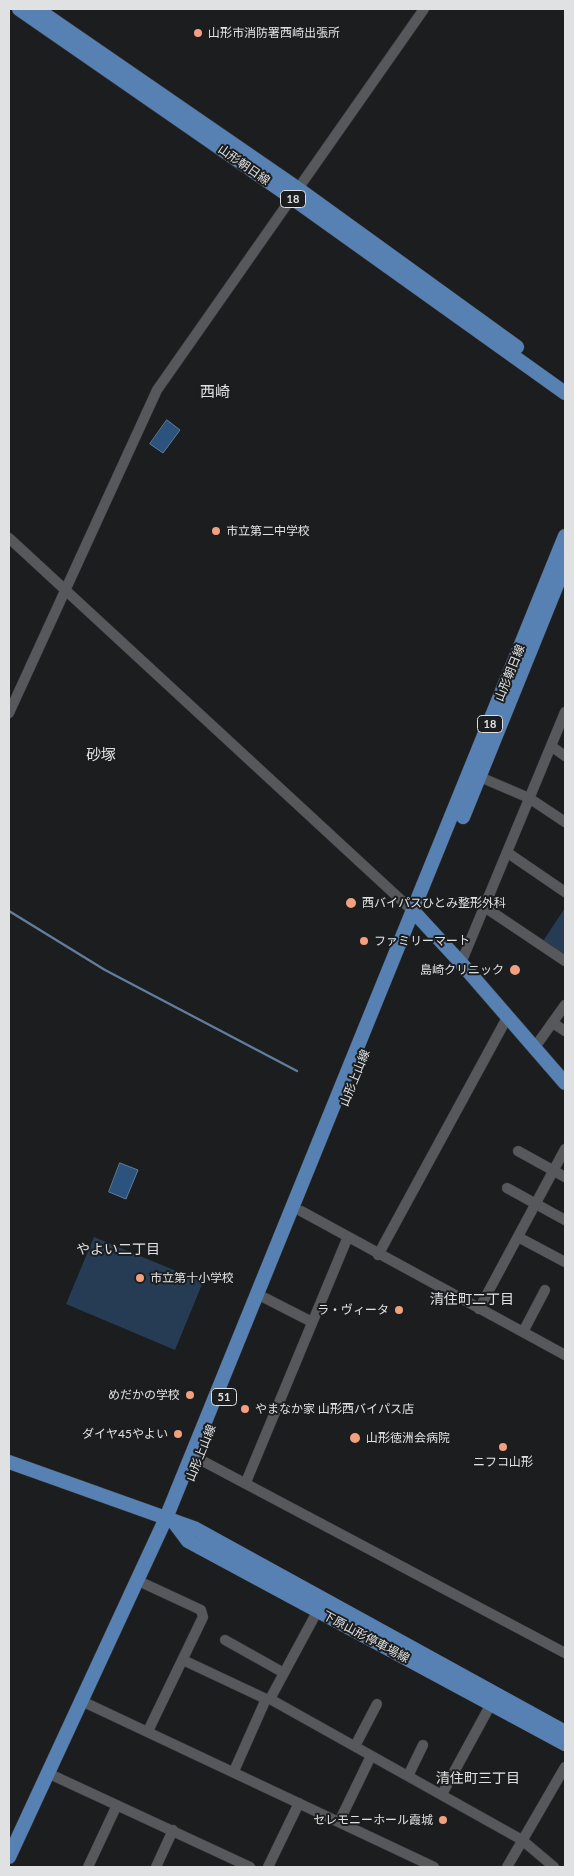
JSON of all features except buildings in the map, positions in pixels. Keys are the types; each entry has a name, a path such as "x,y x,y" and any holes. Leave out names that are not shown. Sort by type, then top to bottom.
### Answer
{"main road":[{"name":"山形朝日線","path":"18,9 294,193 565,381"},
{"name":"山形朝日線","path":"37,9 294,193 565,393"},
{"name":"山形朝日線","path":"417,916 474,775 565,536"},
{"name":"山形朝日線","path":"474,775 565,565"},
{"path":"417,916 508,1016 565,1083"},
{"name":"山形上山線","path":"9,1857 199,1459 417,916"},
{"name":"山形上山線","path":"12,1867 145,1584 417,916"},
{"name":"下原山形停車場線","path":"9,1462 202,1533 565,1732"},
{"name":"下原山形停車場線","path":"170,1520 188,1541 565,1744"}],"street":[{"path":"9,713 157,390 424,9"},
{"path":"9,538 417,916"},
{"path":"461,963 486,908 565,712"},
{"path":"551,746 565,756"},
{"path":"474,775 529,798 565,822"},
{"path":"508,853 565,892"},
{"path":"486,908 565,961"},
{"path":"535,1047 565,1004"},
{"path":"378,1255 508,1016"},
{"path":"553,1022 565,1031"},
{"path":"479,1309 565,1149"},
{"path":"518,1151 565,1176"},
{"path":"507,1188 565,1220"},
{"path":"300,1211 565,1355"},
{"path":"518,1237 565,1262"},
{"path":"246,1482 347,1238"},
{"path":"523,1332 545,1290"},
{"path":"265,1298 312,1322"},
{"path":"199,1459 246,1482 565,1654"},
{"path":"145,1584 201,1610 204,1617 148,1732"},
{"path":"234,1771 268,1699 318,1610"},
{"path":"225,1640 284,1672"},
{"path":"183,1660 268,1699 442,1794 522,1840 554,1867"},
{"path":"88,1704 234,1771 434,1867"},
{"path":"355,1746 377,1704"},
{"path":"442,1794 491,1704"},
{"path":"408,1776 423,1745"},
{"path":"339,1822 371,1756"},
{"path":"507,1867 565,1767"},
{"path":"54,1776 250,1867"},
{"path":"268,1867 299,1803"},
{"path":"88,1867 117,1805"},
{"path":"156,1867 173,1830"}],"shaded area":[{"path":"167,420 180,430 163,453 150,444"},
{"path":"565,908 565,957 543,941"},
{"path":"120,1163 138,1170 126,1199 109,1192"},
{"path":"94,1237 203,1282 175,1350 66,1304"}],"waterway":[{"path":"9,911 105,970 297,1071"}],"place":[{"name":"山形市消防署西崎出張所","path":"198,33"},
{"name":"市立第二中学校","path":"216,531"},
{"name":"西バイパスひとみ整形外科","path":"351,903"},
{"name":"ファミリーマート","path":"364,941"},
{"name":"島崎クリニック","path":"515,970"},
{"name":"市立第十小学校","path":"140,1278"},
{"name":"ラ・ヴィータ","path":"399,1310"},
{"name":"めだかの学校","path":"190,1395"},
{"name":"やまなか家 山形西バイパス店","path":"245,1409"},
{"name":"ダイヤ45やよい","path":"178,1434"},
{"name":"山形徳洲会病院","path":"355,1438"},
{"name":"ニフコ山形","path":"503,1447"},
{"name":"セレモニーホール霞城","path":"443,1820"}],"district":[{"name":"西崎","path":"215,392"},
{"name":"砂塚","path":"101,755"},
{"name":"やよい二丁目","path":"118,1249"},
{"name":"清住町二丁目","path":"472,1299"},
{"name":"清住町三丁目","path":"478,1778"}]}
